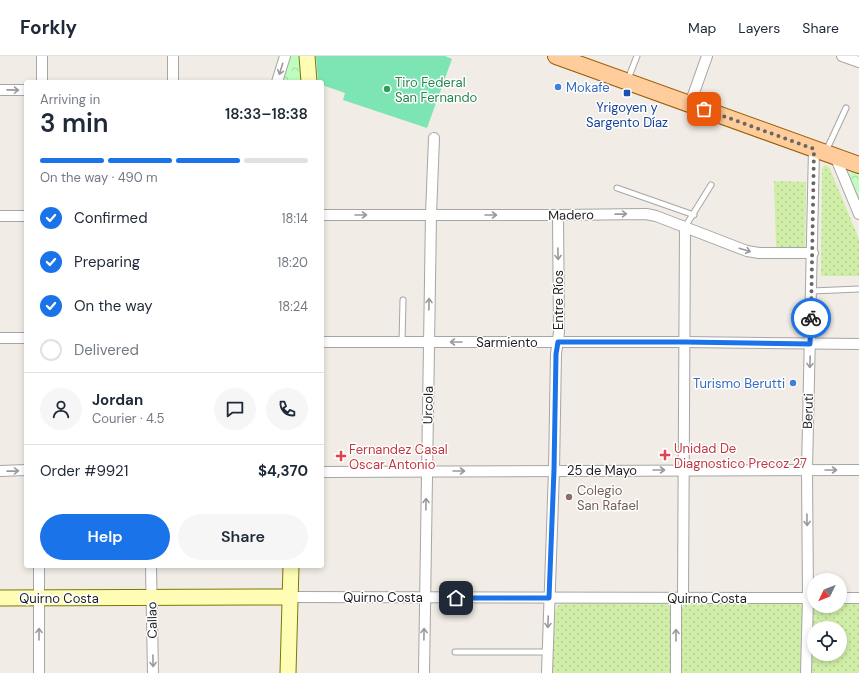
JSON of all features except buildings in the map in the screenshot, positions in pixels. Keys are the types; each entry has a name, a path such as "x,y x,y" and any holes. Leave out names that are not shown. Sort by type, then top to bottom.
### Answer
{"main road":[{"path":"564,57 859,165"}],"street":[{"path":"42,56 42,80"},
{"path":"173,56 173,80"},
{"path":"278,80 285,56"},
{"path":"307,56 309,80"},
{"path":"690,104 707,56"},
{"path":"842,56 859,62"},
{"path":"0,90 24,90"},
{"name":"Urcola","path":"424,673 431,215 434,138"},
{"path":"825,153 859,214"},
{"name":"Beruti","path":"810,573 807,470 813,253 825,153"},
{"name":"Madero","path":"324,215 646,214 656,216 747,251 759,253 813,253"},
{"name":"Entre Ríos","path":"547,673 554,470 556,354 559,332 558,215"},
{"path":"0,216 24,216"},
{"path":"676,673 684,470 685,227"},
{"path":"0,338 24,338"},
{"name":"Sarmiento","path":"324,342 685,342 859,344"},
{"path":"0,471 24,470"},
{"name":"25 de Mayo","path":"324,472 859,470"},
{"path":"39,568 39,673"},
{"name":"Callao","path":"152,568 153,673"},
{"path":"288,673 292,568"},
{"name":"Quirno Costa","path":"0,598 807,598"},
{"path":"847,598 859,598"},
{"name":"Beruti","path":"806,673 810,613"}],"lane":[{"path":"627,81 637,56"},
{"path":"825,153 846,108"},
{"path":"685,227 712,185"},
{"path":"617,188 694,215"},
{"path":"812,291 859,288"},
{"path":"402,300 402,342"},
{"path":"455,652 547,652"}],"green space":[{"path":"290,56 300,56 302,80 283,80"},
{"name":"Tiro Federal San Fernando","path":"316,56 445,56 452,59 427,128 343,100 345,93 324,86 324,80 318,80"},
{"path":"825,165 829,167 859,239 859,276 821,276 822,169"},
{"path":"851,172 859,175 859,203 848,175"},
{"path":"774,181 806,182 805,247 776,247"},
{"path":"692,601 796,601 801,604 803,608 802,673 680,673 681,611 684,603"},
{"path":"859,601 859,673 811,673 811,661 847,661 847,621 812,621 812,613 847,613 847,602"},
{"path":"564,602 663,603 669,605 671,611 671,673 552,673 555,612 558,605"}],"way so far":[{"path":"704,109 814,149 811,318"}],"place":[{"name":"Mokafe","path":"558,87"},
{"name":"Tiro Federal San Fernando","path":"387,89"},
{"name":"Yrigoyen y Sargento Díaz","path":"627,93"},
{"name":"Turismo Berutti","path":"793,383"},
{"name":"Unidad De Diagnostico Precoz 27","path":"665,455"},
{"name":"Fernandez Casal Oscar Antonio","path":"341,456"},
{"name":"Colegio San Rafael","path":"569,497"}],"route":[{"path":"456,598 549,598 554,470 556,354 558,342 810,344 811,318"}]}
